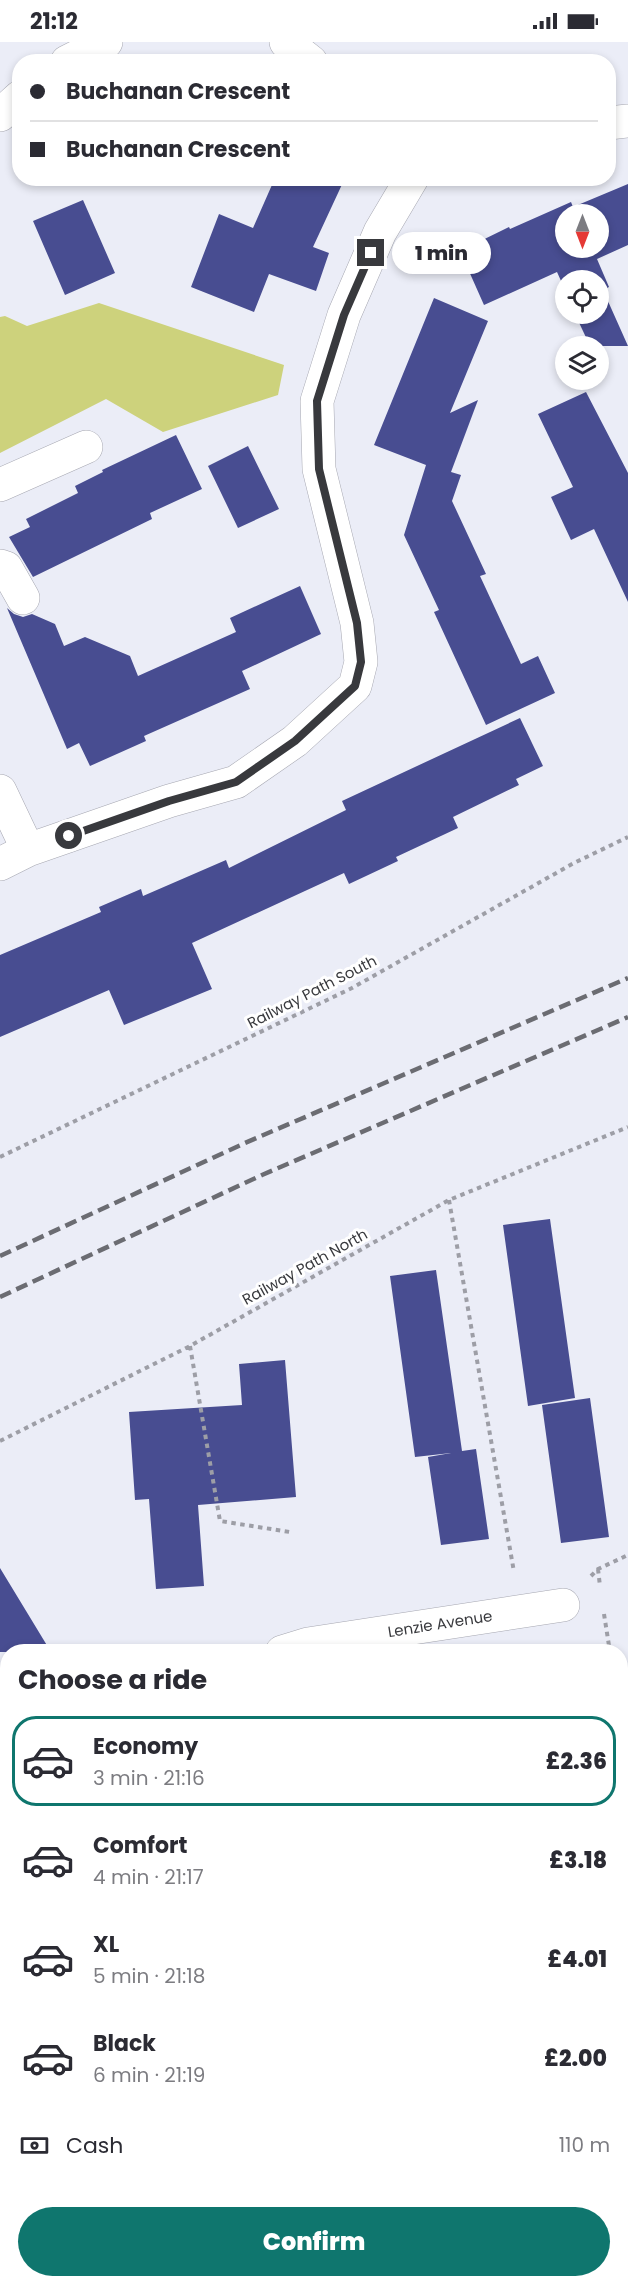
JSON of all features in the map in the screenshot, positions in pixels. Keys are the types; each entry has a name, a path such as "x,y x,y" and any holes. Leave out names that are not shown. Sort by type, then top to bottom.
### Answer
{"street":[{"path":"83,54 106,42"},
{"path":"286,42 301,54"},
{"path":"0,115 12,104"},
{"path":"0,791 14,857 169,801 236,782 295,741 355,686 361,662 357,623 319,469 317,401 344,315 380,232 407,186"},
{"path":"9,481 86,447"},
{"path":"0,566 6,568 23,598"},
{"name":"Lenzie Avenue","path":"308,1644 563,1605"}],"path":[{"name":"Railway Path South","path":"0,1157 352,988 574,863 628,837"},
{"name":"Railway Path North","path":"0,1441 190,1346 449,1200 628,1127"},
{"path":"449,1200 521,1612"},
{"path":"190,1346 220,1521 290,1532"},
{"path":"598,1569 628,1555"}],"green space":[{"path":"99,303 284,365 278,395 163,432 106,399 0,453 0,317 5,316 27,326"}],"building":[{"path":"628,184 628,245 609,254 609,204 580,204"},
{"path":"271,186 341,186 313,247 329,253 316,291 269,274 254,312 191,287 219,214 253,228"},
{"path":"83,200 115,273 65,295 33,221"},
{"path":"555,209 555,258 599,258 597,259 602,270 555,270 555,273 484,305 460,251 509,227 510,229"},
{"path":"434,298 488,321 450,413 478,400 451,472 461,475 452,501 486,574 480,576 521,664 538,656 555,693 486,725 434,612 439,610 404,535 426,465 374,445"},
{"path":"609,303 628,346 609,346 609,336 585,336 580,324 609,324"},
{"path":"586,392 628,473 628,602 594,529 571,540 551,497 573,487 538,414"},
{"path":"176,435 202,489 150,513 152,519 33,577 9,537 30,527 26,519 78,493 75,486 103,472 102,470"},
{"path":"248,446 279,509 238,528 208,466"},
{"path":"300,586 321,634 242,671 250,689 144,736 146,741 90,766 79,743 67,749 7,608 23,617 32,614 55,624 64,646 85,637 130,656 138,676 236,632 230,618"},
{"path":"520,718 543,766 516,779 519,785 453,817 458,828 396,857 398,861 349,884 344,873 192,943 212,989 124,1025 109,990 0,1037 0,955 101,912 99,907 141,889 143,896 226,860 229,868 346,810 342,801"},
{"path":"550,1219 575,1398 528,1406 503,1225"},
{"path":"436,1270 462,1451 476,1449 489,1539 441,1545 428,1457 451,1453 415,1457 390,1276"},
{"path":"285,1360 296,1497 198,1505 204,1586 156,1589 149,1499 135,1500 129,1412 242,1405 239,1364"},
{"path":"590,1398 609,1537 561,1543 542,1405"},
{"path":"0,1568 46,1644 0,1644"}],"railway":[{"path":"0,1256 245,1143 628,978"},
{"path":"0,1297 262,1175 628,1017"}],"route":[{"path":"69,836 169,801 236,782 295,741 355,686 361,662 357,623 347,590 319,469 317,401 344,315 371,253"}]}
